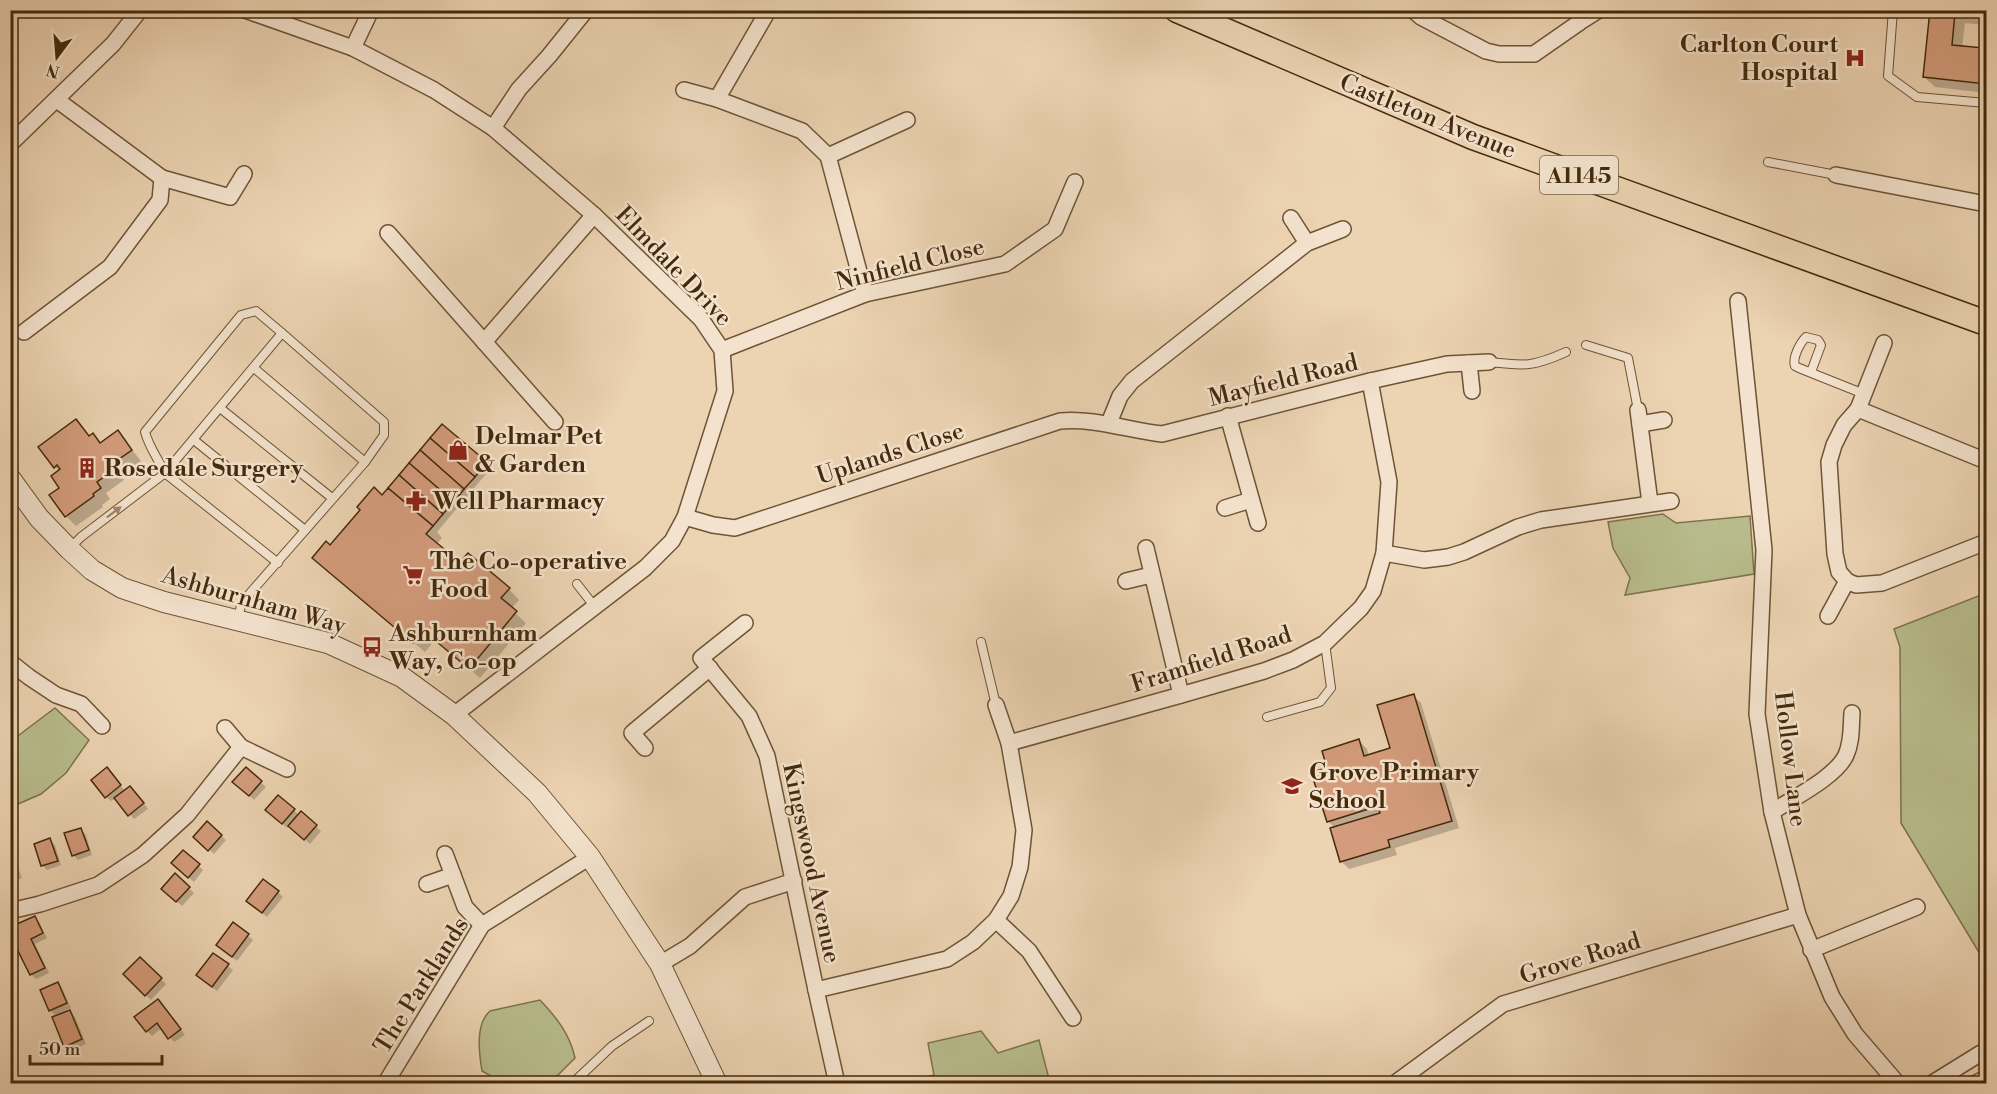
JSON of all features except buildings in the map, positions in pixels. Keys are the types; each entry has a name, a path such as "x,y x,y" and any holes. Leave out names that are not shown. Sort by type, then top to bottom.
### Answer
{"main road":[{"name":"Castleton Avenue","path":"1177,10 1473,137 1986,323"}],"street":[{"path":"10,144 113,44 140,10"},
{"name":"Elmdale Drive","path":"245,10 353,48 434,90 493,128 594,215 701,319 722,350 725,391 685,517 672,541 645,568 454,715"},
{"path":"353,48 371,10"},
{"path":"493,128 519,89 586,10"},
{"path":"1413,10 1421,17 1486,51 1498,54 1534,54 1599,10"},
{"path":"717,99 765,16"},
{"path":"684,90 717,99 802,131 828,156 865,294"},
{"path":"57,100 162,177 230,197 244,174"},
{"path":"828,156 907,120"},
{"path":"1836,175 1986,204"},
{"path":"24,332 110,267 160,200 162,177"},
{"name":"Ninfield Close","path":"722,350 865,294 1005,264 1054,229 1075,182"},
{"path":"484,342 594,215"},
{"path":"1291,218 1307,243"},
{"path":"1110,423 1120,396 1132,381 1307,243 1343,229"},
{"path":"388,233 555,422"},
{"name":"Hollow Lane","path":"1738,302 1764,550 1757,714 1772,812 1798,915 1832,997 1855,1034 1898,1083"},
{"path":"1884,343 1858,409 1844,425 1829,462 1835,555 1839,572 1847,581 1856,585 1869,586 1986,542"},
{"name":"Mayfield Road","path":"1110,423 1137,431 1162,434 1370,381 1448,364 1489,362"},
{"path":"1469,363 1472,391"},
{"name":"Framfield Road","path":"1009,743 1264,671 1293,660 1325,643 1361,608 1373,591 1384,553 1389,482 1370,381"},
{"path":"1858,409 1986,461"},
{"path":"1228,416 1258,523"},
{"path":"1650,503 1639,417 1664,420"},
{"name":"Uplands Close","path":"685,517 735,528 1060,421 1080,419 1110,423"},
{"name":"Ashburnham Way","path":"10,478 39,518 69,549 92,570 122,588 164,602 328,643 402,677 454,715 537,793 590,857 660,964 717,1083"},
{"path":"1225,508 1251,500"},
{"path":"1384,553 1424,560 1448,557 1518,527 1541,520 1671,501"},
{"path":"1146,548 1180,695"},
{"path":"1126,581 1151,575"},
{"path":"1828,616 1847,581"},
{"path":"645,748 632,733 710,668 701,658 745,623"},
{"path":"10,662 56,695 81,704 102,726"},
{"name":"Kingswood Avenue","path":"710,668 749,716 767,756 837,1083"},
{"path":"816,990 947,959 973,942 996,920 1011,896 1020,867 1024,830 1009,743 996,705"},
{"path":"1772,812 1838,768 1846,757 1850,744 1852,713"},
{"path":"225,728 241,747 287,769"},
{"path":"10,911 98,885 143,855 187,815 241,747"},
{"path":"445,854 465,907 482,925"},
{"name":"The Parklands","path":"385,1083 482,925 590,857"},
{"path":"427,884 453,875"},
{"path":"660,964 690,946 745,897 794,881"},
{"path":"1811,950 1917,907"},
{"name":"Grove Road","path":"1394,1083 1503,1004 1798,915"},
{"path":"996,920 1029,951 1073,1018"},
{"path":"1931,1083 1981,1053"},
{"path":"1974,1083 1986,1078"}],"lane":[{"path":"1893,10 1888,76 1917,97 1986,103"},
{"path":"1768,162 1836,175"},
{"path":"238,620 246,598 278,563 364,462 384,435 384,422 256,311 241,315 145,432 149,446 165,473 278,563"},
{"path":"69,549 81,537 165,473 282,333"},
{"path":"1811,372 1821,345 1818,340 1809,336 1802,341 1794,363 1799,368 1864,394"},
{"path":"1586,345 1628,358 1639,417"},
{"path":"1489,362 1526,366 1539,364 1566,352"},
{"path":"254,368 364,462"},
{"path":"220,408 332,498"},
{"path":"194,440 305,530"},
{"path":"577,584 595,607"},
{"path":"981,642 996,705"},
{"path":"1267,717 1320,702 1331,688 1325,643"},
{"path":"568,1083 576,1080 612,1046 649,1021"}],"green space":[{"path":"1663,514 1676,523 1750,516 1754,574 1625,595 1630,578 1613,548 1608,522"},
{"path":"1986,593 1986,964 1901,823 1900,647 1894,629"},
{"path":"55,708 89,740 66,773 41,794 11,807 11,741"},
{"path":"540,1000 562,1026 575,1058 550,1083 503,1083 482,1071 479,1039 485,1017 490,1011"},
{"path":"981,1031 998,1053 1039,1040 1050,1083 928,1083 926,1077 934,1075 928,1043"}],"place":[{"name":"Carlton Court Hospital","path":"1855,58"},
{"name":"Delmar Pet & Garden","path":"458,450"},
{"name":"Rosedale Surgery","path":"87,468"},
{"name":"Well Pharmacy","path":"416,501"},
{"name":"The Co-operative Food","path":"413,575"},
{"name":"Ashburnham Way, Co-op","path":"372,647"},
{"name":"Grove Primary School","path":"1292,786"}]}
